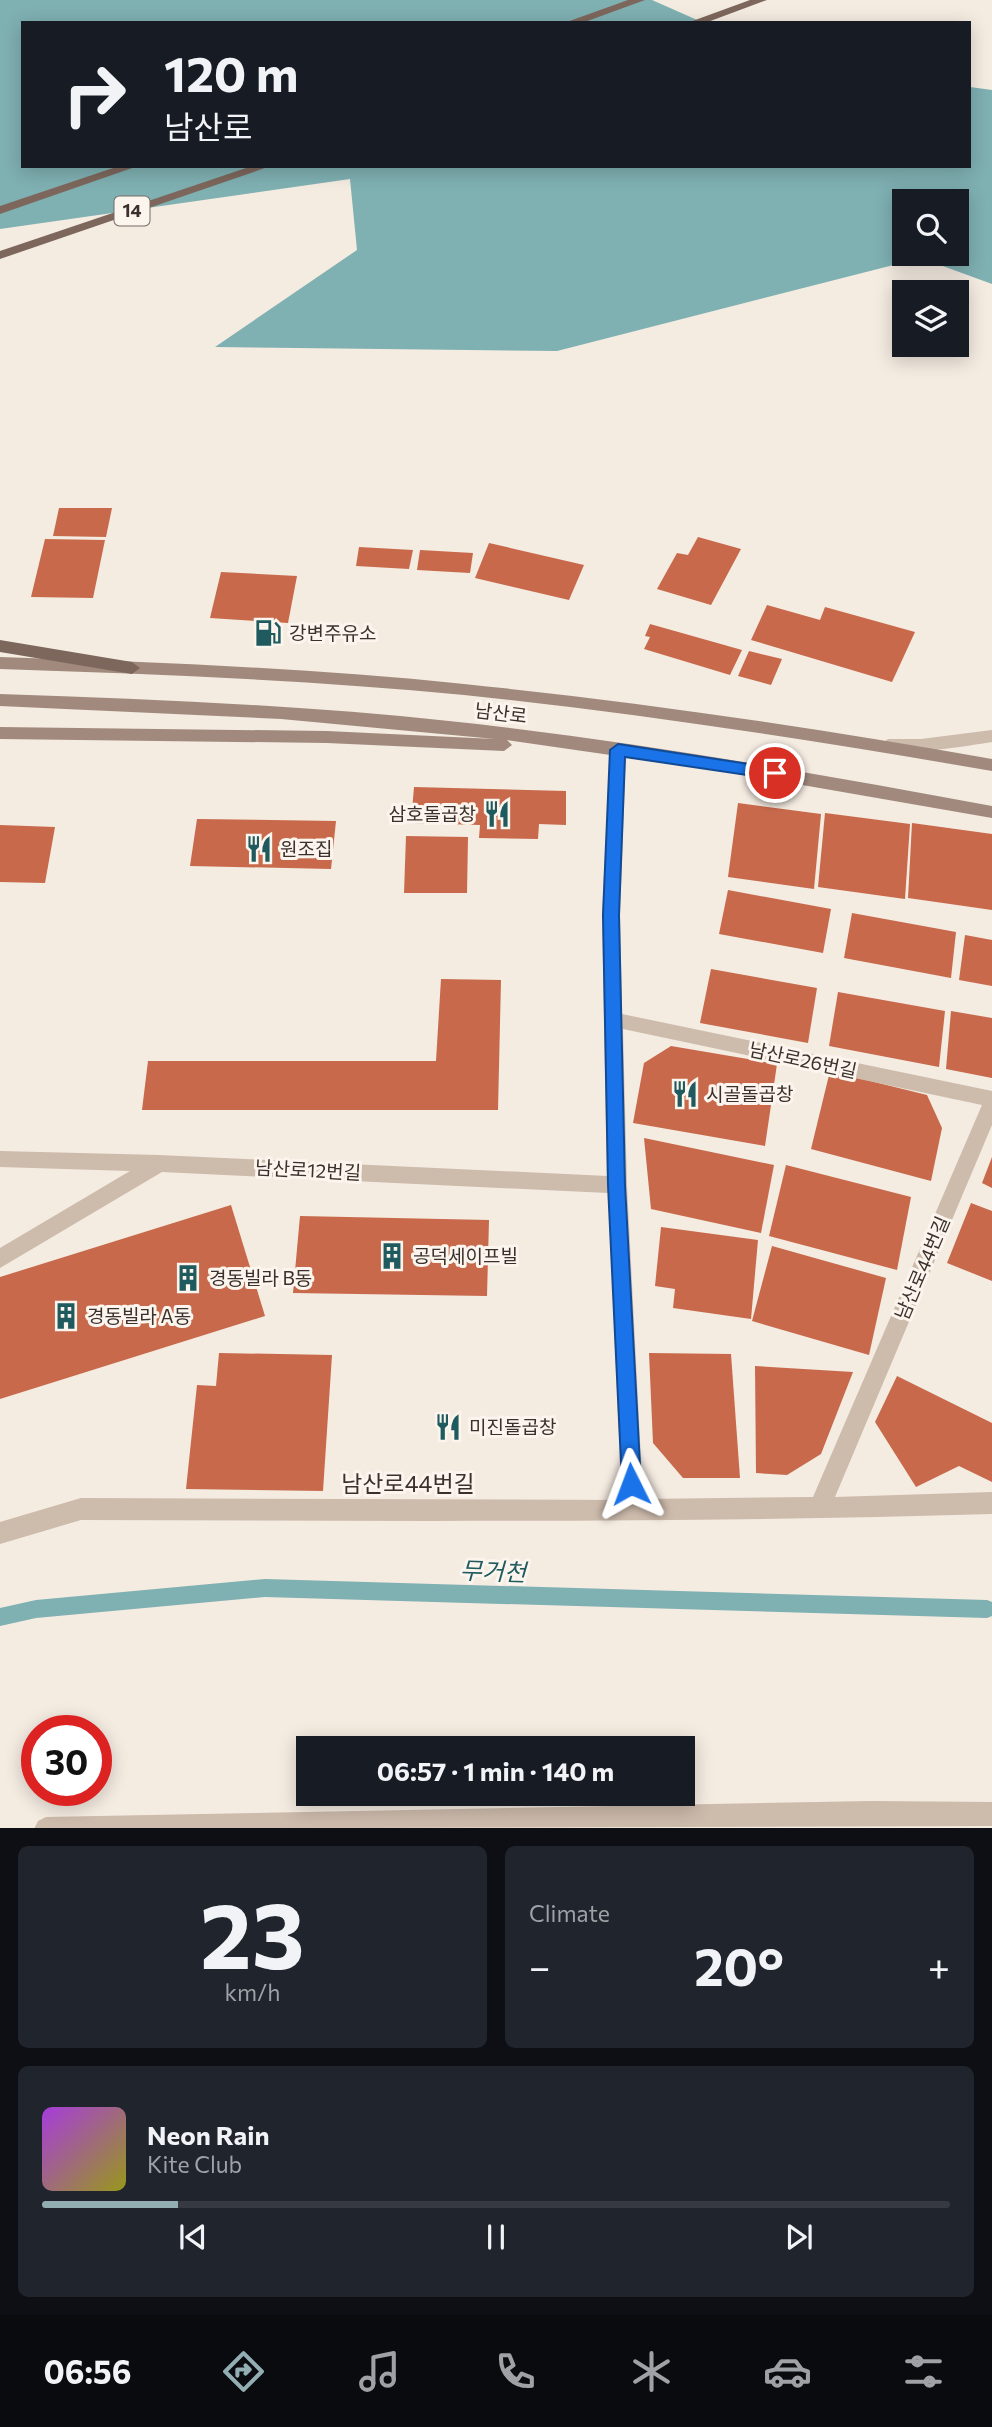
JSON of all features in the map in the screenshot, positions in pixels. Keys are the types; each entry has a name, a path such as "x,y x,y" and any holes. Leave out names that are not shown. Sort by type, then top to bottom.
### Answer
{"main road":[{"path":"576,21 639,0"},
{"path":"699,21 761,0"},
{"name":"14","path":"0,209 126,168"},
{"name":"14","path":"0,255 259,168"},
{"path":"0,646 132,668"},
{"name":"남산로","path":"0,663 285,675 543,698 679,716 992,765"},
{"name":"남산로","path":"0,700 334,717 449,727 775,773 992,812"},
{"path":"0,733 327,737 618,750"}],"street":[{"path":"869,745 921,745 992,736"},
{"path":"618,750 611,915 617,1185 633,1511"},
{"name":"남산로26번길","path":"614,1020 992,1101"},
{"name":"남산로44번길","path":"819,1509 992,1101"},
{"name":"남산로12번길","path":"0,1159 159,1163 617,1185"},
{"path":"0,1259 159,1163"},
{"name":"남산로44번길","path":"0,1533 80,1509 633,1511 819,1509 992,1503"},
{"path":"149,1828 868,1821 992,1814"}],"water":[{"path":"0,0 652,0 699,21 21,21 21,168 971,168 971,87 992,90 992,284 943,266 969,266 969,189 892,189 892,265 557,351 215,347 357,250 350,179 0,229"}],"building":[{"path":"59,508 112,508 106,537 53,536"},
{"path":"698,537 741,549 711,605 657,589 677,553 688,555"},
{"path":"45,539 105,540 93,598 31,597"},
{"path":"489,543 584,565 569,600 475,578"},
{"path":"359,547 413,550 409,569 356,566"},
{"path":"420,550 473,553 470,573 417,570"},
{"path":"221,572 297,576 288,623 210,618"},
{"path":"767,605 820,620 825,607 915,632 892,682 751,640"},
{"path":"650,624 742,650 730,675 644,649 650,637 645,636"},
{"path":"749,651 782,659 771,685 738,676"},
{"path":"414,787 566,791 566,825 539,824 538,839 479,838 480,825 411,823"},
{"path":"738,803 821,814 814,889 728,877"},
{"path":"825,813 910,824 905,899 818,887"},
{"path":"197,819 336,821 331,869 190,866"},
{"path":"912,823 992,834 992,910 908,898"},
{"path":"0,825 55,827 45,883 0,882"},
{"path":"406,836 468,837 467,893 404,893"},
{"path":"728,890 831,909 823,953 719,934"},
{"path":"852,913 956,932 951,978 844,958"},
{"path":"965,935 992,940 992,986 959,980"},
{"path":"711,969 817,988 808,1043 700,1023"},
{"path":"441,979 501,980 498,1110 142,1110 148,1061 436,1061"},
{"path":"838,992 945,1011 939,1067 829,1046"},
{"path":"951,1011 992,1018 992,1078 946,1069"},
{"path":"671,1046 777,1064 765,1146 633,1123 644,1063"},
{"path":"830,1071 927,1095 942,1128 931,1181 811,1149"},
{"path":"644,1138 774,1165 761,1233 651,1209"},
{"path":"992,1157 992,1188 982,1183"},
{"path":"786,1165 911,1197 897,1270 769,1236"},
{"path":"971,1203 992,1211 992,1281 947,1263"},
{"path":"231,1205 265,1316 0,1399 0,1277"},
{"name":"공덕세이프빌","path":"300,1216 489,1220 487,1296 293,1293"},
{"path":"661,1227 758,1240 751,1319 673,1308 675,1289 655,1286"},
{"path":"772,1246 886,1278 869,1355 752,1321"},
{"path":"219,1353 332,1355 323,1491 186,1489 197,1385 216,1386"},
{"path":"649,1353 731,1354 740,1478 683,1478 653,1443"},
{"path":"755,1366 853,1372 821,1454 787,1475 756,1473"},
{"path":"897,1376 992,1423 992,1482 959,1466 916,1487 875,1422"}],"waterway":[{"name":"무거천","path":"0,1617 36,1609 265,1588 987,1609"}],"place":[{"name":"강변주유소","path":"268,633"},
{"name":"삼호돌곱창","path":"497,814"},
{"name":"원조집","path":"259,849"},
{"name":"시골돌곱창","path":"685,1094"},
{"name":"공덕세이프빌","path":"392,1256"},
{"name":"경동빌라 B동","path":"188,1278"},
{"name":"경동빌라 A동","path":"66,1316"},
{"name":"미진돌곱창","path":"448,1427"}],"route":[{"path":"631,1484 617,1185 611,915 618,750 775,773"}]}
